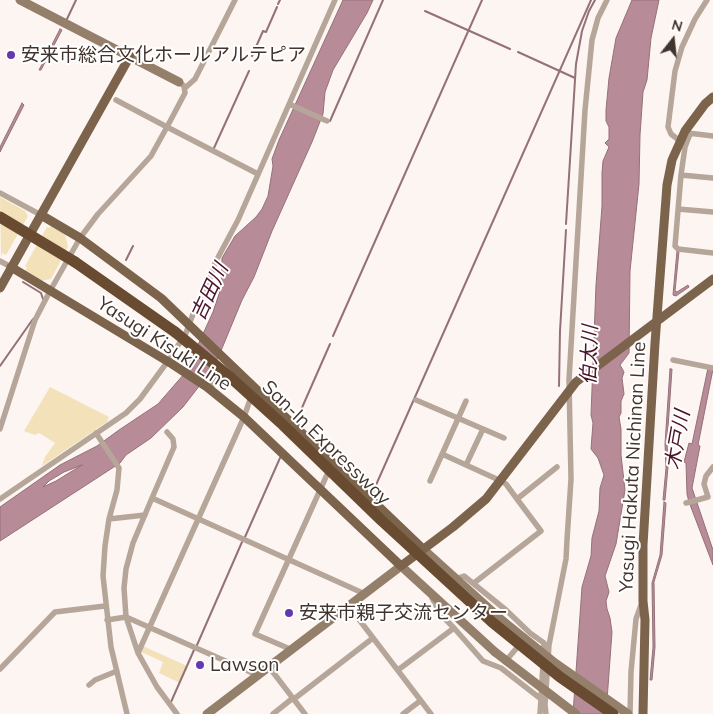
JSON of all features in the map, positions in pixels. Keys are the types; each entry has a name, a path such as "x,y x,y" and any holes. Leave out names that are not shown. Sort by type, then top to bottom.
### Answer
{"highway":[{"name":"San-In Expressway","path":"0,219 74,263 174,334 230,377 492,622 560,677 613,714"},
{"name":"San-In Expressway","path":"174,334 281,427 386,530 490,625 558,680 607,714"}],"main road":[{"path":"20,0 130,56 182,85"},
{"path":"0,288 130,56"},
{"path":"207,714 474,510 501,481 576,382 657,322 667,185 672,160 680,141 688,133 705,104 713,97"},
{"name":"Yasugi Kisuki Line","path":"41,215 80,238 139,280 225,359 423,550"},
{"name":"Yasugi Kisuki Line","path":"11,267 209,388 244,417 401,566"},
{"name":"Yasugi Hakuta Nichinan Line","path":"644,714 645,620 643,545 657,322 713,278"},
{"path":"423,550 504,622 555,663 629,714"},
{"path":"401,566 495,652 576,714"}],"street":[{"path":"0,429 35,320 50,290 80,238 98,214 151,156 184,95 182,85 195,79 235,0"},
{"path":"0,499 133,407 170,363 190,326 215,263 238,220 335,0"},
{"path":"540,714 546,644 566,559 568,540 571,479 569,390 585,110 592,40 598,18 607,0"},
{"path":"680,141 671,134 668,127 675,71 682,47 707,0"},
{"path":"116,100 258,174"},
{"path":"290,104 325,120"},
{"path":"713,136 688,133 681,175 675,246 678,249 713,253"},
{"path":"681,175 713,178"},
{"path":"0,193 41,215"},
{"path":"678,209 713,212"},
{"path":"0,261 11,267"},
{"path":"209,388 225,359"},
{"path":"673,360 713,368"},
{"path":"138,653 244,417 255,388"},
{"path":"416,400 504,438"},
{"path":"430,482 466,401"},
{"path":"466,465 483,429"},
{"path":"167,432 173,439 174,447 133,543 126,568 124,588 126,617 138,653 157,686 177,714"},
{"path":"96,434 119,468 117,490 109,519 103,576 107,620 126,714"},
{"path":"442,454 506,484 541,531 474,583"},
{"path":"290,650 255,634 332,462"},
{"path":"517,499 557,467"},
{"path":"686,503 710,496 704,484 706,476 713,467"},
{"path":"152,498 289,558 365,594"},
{"path":"109,519 145,515"},
{"path":"455,579 464,576 474,583 530,633 546,644"},
{"path":"433,595 432,598 441,615 483,661 501,668 542,702 546,714"},
{"path":"629,714 636,619 643,601"},
{"path":"348,605 431,714"},
{"path":"0,669 55,612 105,606"},
{"path":"107,620 126,617 257,675"},
{"path":"398,670 454,628"},
{"path":"501,668 530,633"},
{"path":"273,714 373,638"},
{"path":"269,666 305,714"},
{"path":"89,686 95,680 117,672"},
{"path":"403,714 420,701"}],"shaded area":[{"path":"343,0 373,0 333,70 325,92 323,114 312,142 218,358 202,383 186,371 213,312 221,288 222,258 235,236 262,209 268,196 273,166 272,159 279,140"},
{"path":"632,0 659,0 651,38 647,80 643,92 639,184 630,271 629,353 620,365 624,372 622,378 624,394 619,417 625,490 616,544 605,576 609,592 606,601 607,609 612,632 606,714 573,714 582,587 591,556 592,538 599,511 600,488 604,475 598,458 591,449 593,423 591,415 602,173 603,161 609,147 605,143 609,139 606,110 616,38"},
{"path":"60,29 62,30 41,70 39,70"},
{"path":"22,103 24,105 0,152 0,147"},
{"path":"0,197 25,211 28,216 6,255 3,253 1,256"},
{"path":"51,226 65,234 68,247 51,279 40,281 25,271 27,268 25,266 47,227"},
{"path":"677,251 679,251 675,291 677,292 688,285 689,287 676,296 673,295"},
{"path":"708,368 713,369 698,445 700,446 692,488 713,550 713,565 689,502 686,463 684,462 689,443 692,444"},
{"path":"670,369 672,369 667,442 668,467 665,500 663,500 666,468 665,444"},
{"path":"184,374 200,385 183,407 151,438 126,455 120,463 0,541 0,507 60,465 97,446 158,404","holes":["82,465 43,487 64,472"]},
{"path":"50,387 109,417 107,422 42,466 45,457 55,443 39,433 35,435 24,431"},
{"path":"664,502 666,503 662,555 654,582 655,647 652,680 650,680 653,647 652,583 660,555"},
{"path":"143,646 187,666 180,683 159,673 163,662 141,652"}],"waterway":[{"path":"67,19 76,0"},
{"path":"278,4 280,0"},
{"path":"330,121 383,0"},
{"path":"333,336 482,0"},
{"path":"372,494 591,0"},
{"path":"566,224 576,64 582,31 595,0"},
{"path":"252,56 263,31 266,32 277,7"},
{"path":"425,11 510,49"},
{"path":"518,52 575,78"},
{"path":"214,148 249,71"},
{"path":"559,386 566,230"},
{"path":"126,260 133,246"},
{"path":"23,282 41,293 43,299"},
{"path":"0,366 33,319"},
{"path":"297,419 330,344"},
{"path":"245,537 280,458"},
{"path":"197,645 242,542"},
{"path":"171,702 194,650"}],"place":[{"name":"安来市総合文化ホールアルテピア","path":"11,55"},
{"name":"安来市親子交流センター","path":"289,613"},
{"name":"Lawson","path":"200,665"}],"water label":[{"name":"吉田川","path":"210,292"},
{"name":"伯太川","path":"590,355"},
{"name":"木戸川","path":"678,440"}]}
